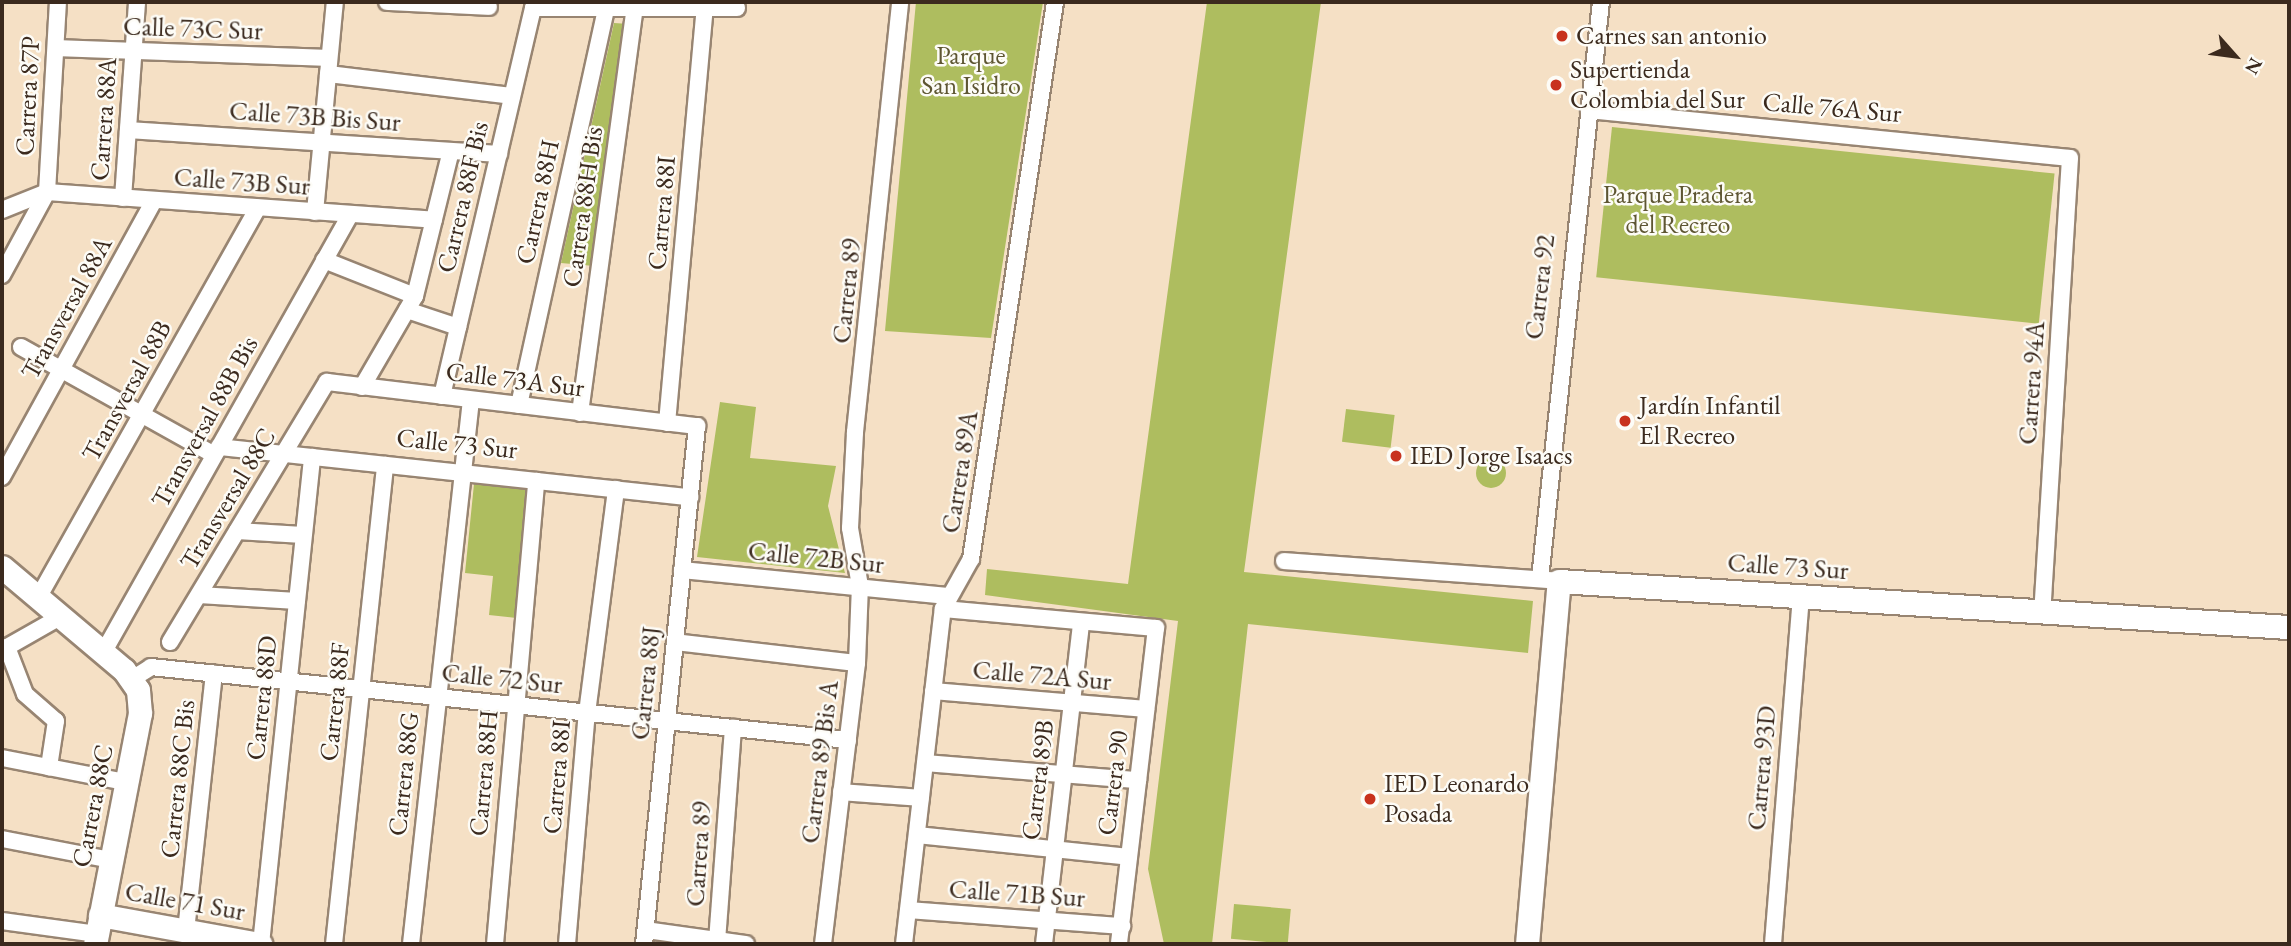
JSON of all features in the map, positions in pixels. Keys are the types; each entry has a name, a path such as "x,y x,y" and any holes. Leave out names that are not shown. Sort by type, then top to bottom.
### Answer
{"street":[{"name":"Carrera 87P","path":"47,192 58,2"},
{"name":"Carrera 88A","path":"123,198 137,2"},
{"path":"315,212 335,2"},
{"path":"387,2 489,7"},
{"name":"Carrera 89","path":"860,586 850,528 855,432 900,2"},
{"name":"Carrera 89A","path":"904,944 944,603 971,559 1055,2"},
{"name":"Carrera 92","path":"1527,944 1550,580 1589,110 1601,2"},
{"name":"Carrera 88F Bis","path":"442,396 533,8 606,8"},
{"path":"606,8 737,8"},
{"name":"Carrera 88H","path":"519,405 606,8"},
{"name":"Carrera 88H Bis","path":"580,412 635,8"},
{"name":"Carrera 88I","path":"667,423 705,8"},
{"name":"Calle 73C Sur","path":"56,48 329,66 512,96"},
{"name":"Calle 76A Sur","path":"1589,110 2070,158"},
{"name":"Calle 73B Bis Sur","path":"128,130 499,154"},
{"path":"362,387 411,303 451,151"},
{"name":"Carrera 94A","path":"2042,611 2070,158"},
{"path":"2,210 47,192"},
{"path":"2,275 47,192"},
{"name":"Calle 73B Sur","path":"47,192 434,220"},
{"name":"Transversal 88A","path":"2,477 154,200"},
{"name":"Transversal 88B","path":"38,598 258,208"},
{"name":"Transversal 88B Bis","path":"103,653 350,215"},
{"path":"324,260 458,327"},
{"name":"Calle 73 Sur","path":"21,347 141,414 217,451 285,454 690,497"},
{"name":"Calle 73A Sur","path":"327,382 697,426"},
{"name":"Transversal 88C","path":"170,642 327,382"},
{"name":"Carrera 88G","path":"411,944 471,400"},
{"name":"Carrera 88J","path":"645,937 697,426"},
{"name":"Carrera 88D","path":"261,944 312,457"},
{"name":"Carrera 88F","path":"334,944 385,465"},
{"name":"Carrera 88H","path":"495,944 514,705 536,481"},
{"name":"Carrera 88I","path":"567,944 587,713 616,489"},
{"path":"237,531 303,535"},
{"name":"Calle 73 Sur","path":"1284,561 2289,627"},
{"name":"Calle 72B Sur","path":"682,570 860,586 944,603 1082,622 1156,628"},
{"path":"4,572 103,653 141,673"},
{"name":"Carrera 89 Bis A","path":"823,944 857,663 860,586"},
{"path":"198,595 297,601"},
{"name":"Carrera 93D","path":"1773,944 1801,596"},
{"path":"49,767 56,721 25,694 4,649 60,617"},
{"name":"Carrera 89B","path":"1044,944 1082,622"},
{"name":"Carrera 90","path":"1119,944 1156,628"},
{"path":"675,642 857,663"},
{"name":"Calle 72 Sur","path":"141,673 214,674 848,740"},
{"name":"Carrera 88C","path":"97,931 140,713 141,673"},
{"name":"Carrera 88C Bis","path":"186,931 214,674"},
{"name":"Calle 72A Sur","path":"933,691 1146,709"},
{"name":"Carrera 89","path":"717,941 733,728"},
{"path":"2,758 126,782"},
{"path":"925,763 1138,780"},
{"path":"841,792 921,798"},
{"path":"917,835 1129,857"},
{"path":"2,839 111,860"},
{"name":"Calle 71B Sur","path":"908,910 1122,926"},
{"name":"Calle 71 Sur","path":"2,921 97,931 186,931 261,944"},
{"path":"645,937 746,944"}],"green space":[{"name":"Parque San Isidro","path":"916,2 1043,2 991,338 885,331"},
{"path":"1207,2 1321,2 1244,572 1533,601 1528,653 1248,624 1212,944 1164,944 1148,869 1178,621 985,595 987,569 1128,584"},
{"path":"614,23 629,24 594,266 561,263"},
{"name":"Parque Pradera del Recreo","path":"1612,127 2055,174 2039,324 1596,277"},
{"path":"720,402 756,407 750,458 836,466 828,506 845,573 697,557"},
{"path":"1346,409 1395,415 1391,448 1342,442"},
{"path":"1491,458 1502,462 1506,473 1502,484 1491,488 1480,484 1476,473 1480,462"},
{"path":"474,484 530,490 516,618 489,615 493,576 465,573"},
{"path":"1234,904 1291,909 1288,944 1231,939"}],"place":[{"name":"Carnes san antonio","path":"1562,36"},
{"name":"Supertienda Colombia del Sur","path":"1556,85"},
{"name":"Jardín Infantil El Recreo","path":"1625,421"},
{"name":"IED Jorge Isaacs","path":"1396,456"},
{"name":"IED Leonardo Posada","path":"1370,799"}]}
